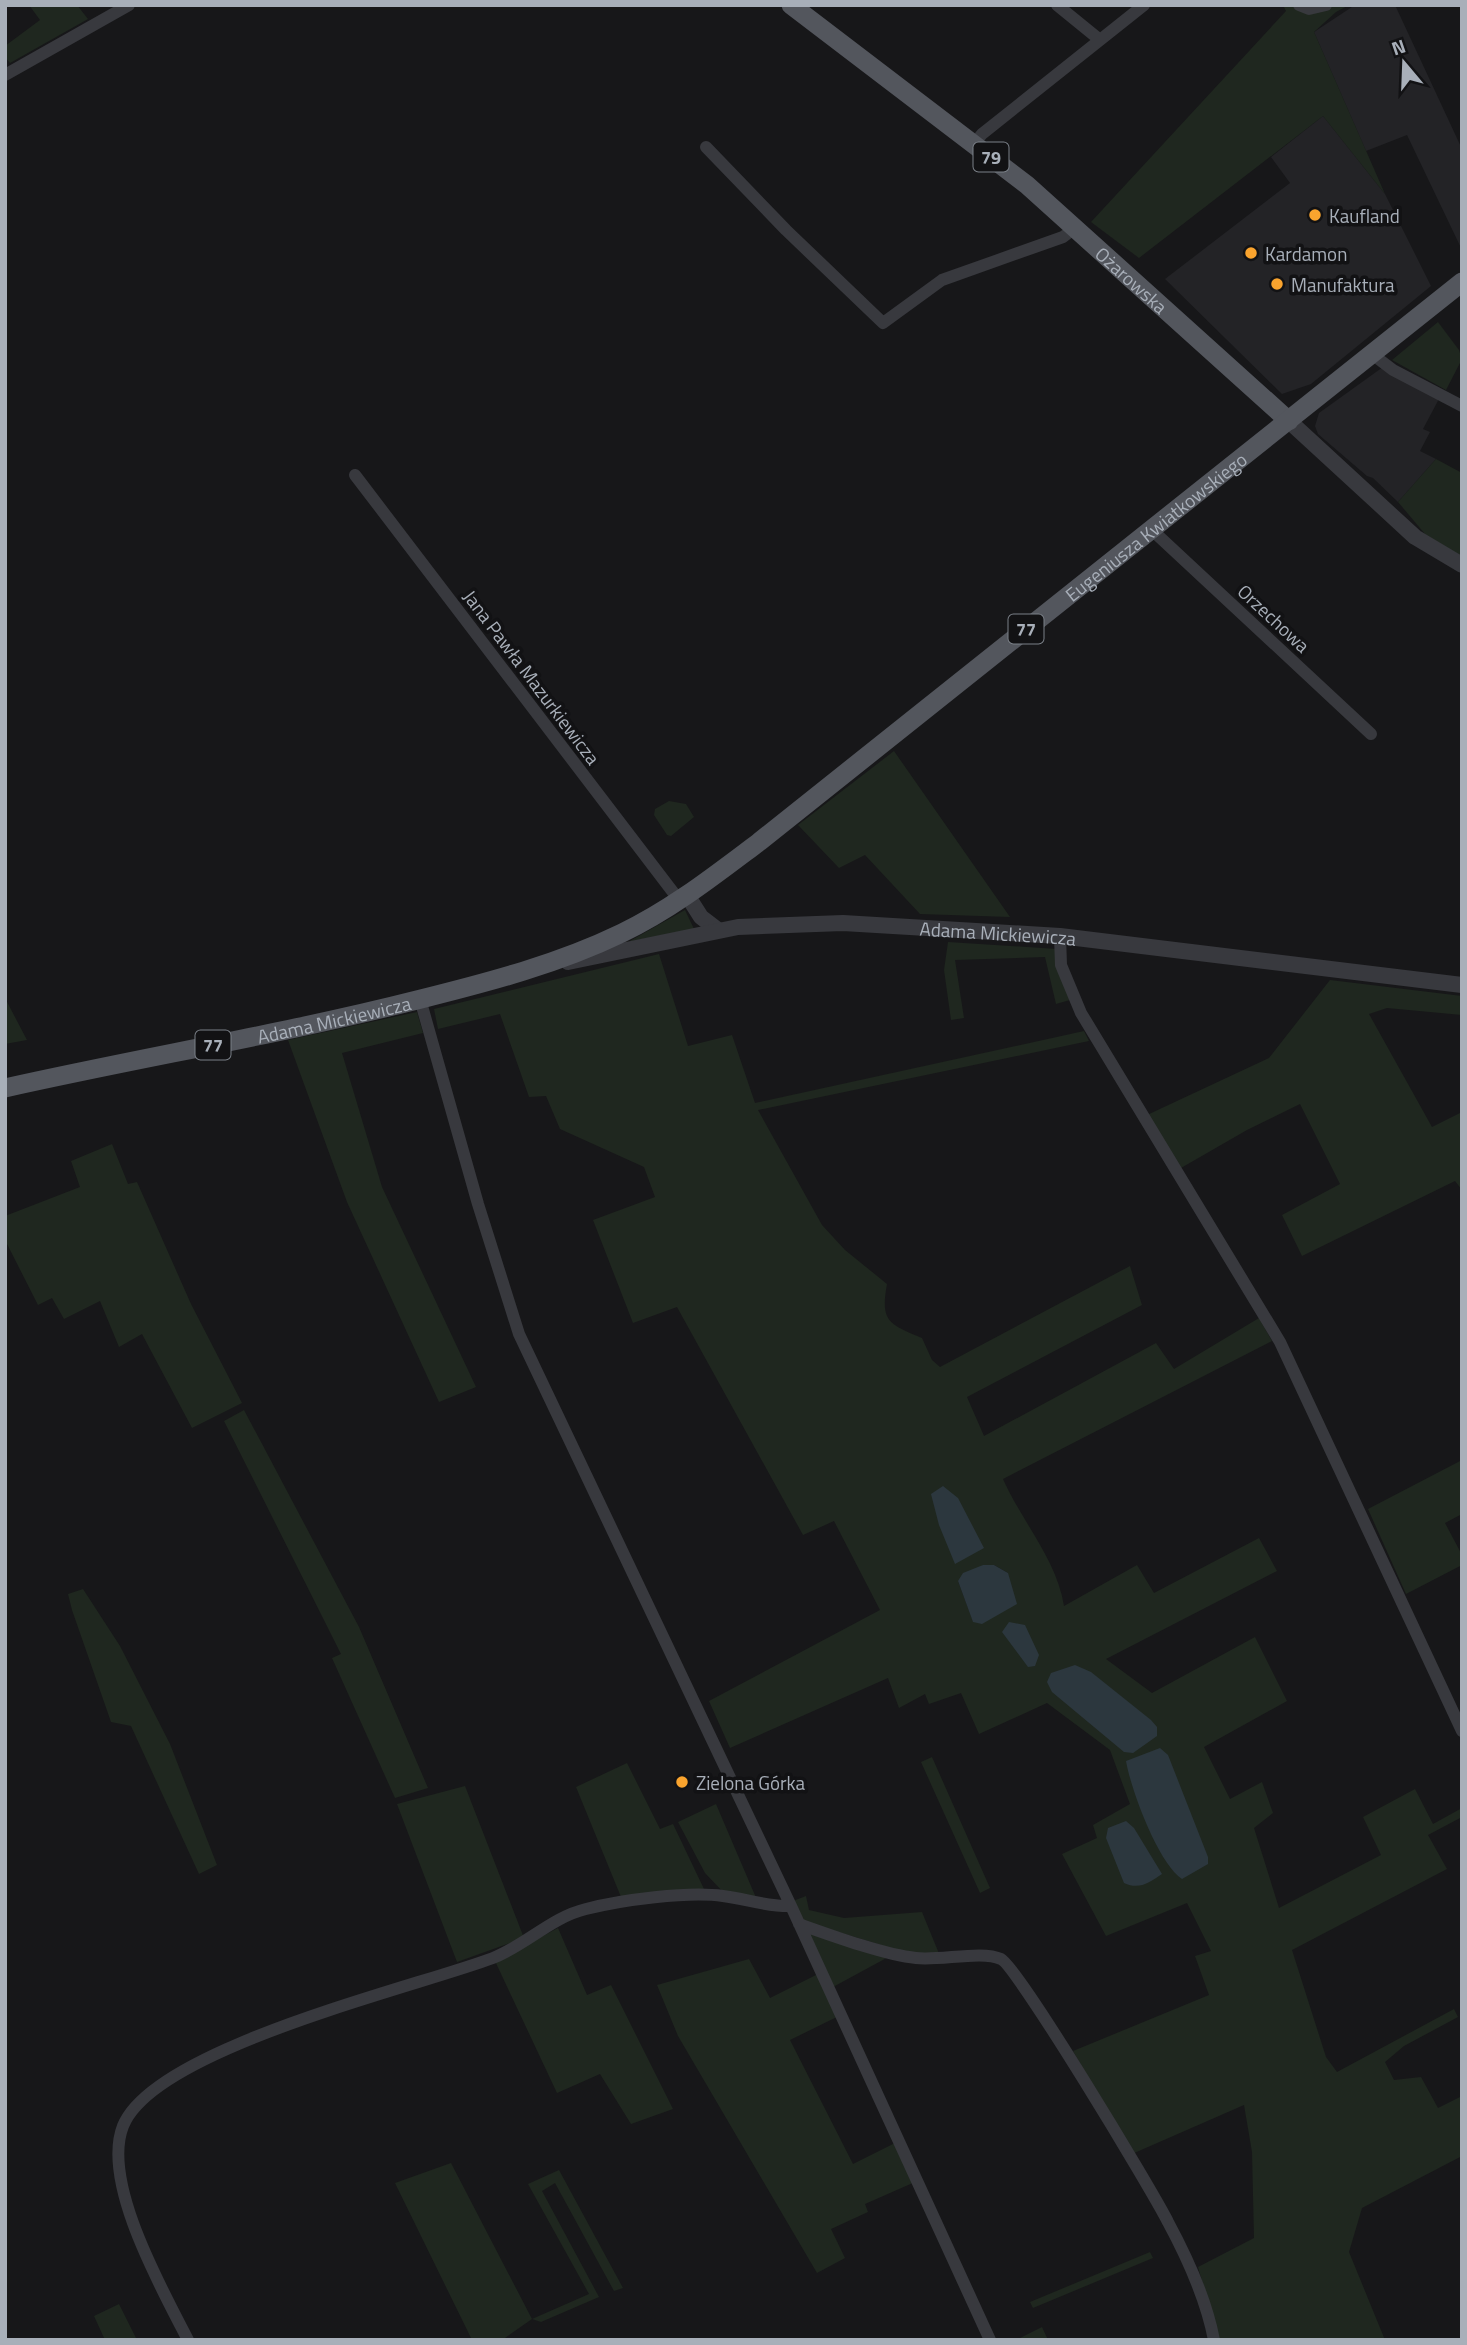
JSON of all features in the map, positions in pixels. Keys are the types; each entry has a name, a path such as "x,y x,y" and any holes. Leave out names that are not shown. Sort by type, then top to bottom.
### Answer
{"main road":[{"name":"Ożarowska","path":"791,5 974,144 1076,227 1289,421"},
{"name":"Eugeniusza Kwiatkowskiego","path":"683,898 759,842 1462,282"},
{"name":"Adama Mickiewicza","path":"5,1088 420,999 536,968 622,933 683,898"}],"street":[{"path":"5,75 129,5"},
{"path":"1057,5 1100,40"},
{"path":"974,144 982,134 1144,5"},
{"path":"1299,5 1314,9 1326,5"},
{"path":"706,147 793,237 883,323 942,279 1063,237 1076,227"},
{"path":"1373,354 1393,370 1462,406"},
{"name":"Ożarowska","path":"1289,421 1406,530 1462,565"},
{"name":"Jana Pawła Mazurkiewicza","path":"355,475 683,898"},
{"name":"Orzechowa","path":"1152,530 1371,734"},
{"path":"683,898 701,918 718,930"},
{"name":"Adama Mickiewicza","path":"536,968 718,930 771,924 843,923 1060,936 1462,985"},
{"path":"1060,936 1061,965 1087,1025 1280,1342 1462,1731"},
{"path":"420,999 478,1204 519,1334 791,1906 990,2340"},
{"path":"188,2340 157,2280 126,2206 120,2171 118,2145 124,2125 138,2104 162,2083 187,2068 318,2015 494,1957 526,1943 562,1917 584,1909 667,1898 722,1896 768,1906 791,1906"},
{"path":"799,1924 912,1958 981,1956 998,1957 1006,1962 1032,1998 1167,2220 1199,2289 1214,2340"}],"shaded area":[{"path":"29,5 77,5 88,19 10,63 5,57 5,46 40,20"},
{"path":"1283,5 1349,5 1336,12 1314,32 1385,194 1323,116 1139,258 1091,222 1286,11"},
{"path":"1355,5 1395,5 1462,149 1462,250 1407,135 1366,151 1314,32"},
{"path":"1323,116 1385,194 1431,286 1311,384 1282,394 1165,279 1290,183 1271,157"},
{"path":"1438,322 1459,350 1462,359 1446,390 1392,360"},
{"path":"1383,367 1440,397 1423,429 1430,432 1420,451 1436,459 1398,502 1318,434 1315,426 1319,413"},
{"path":"1436,459 1462,473 1462,557 1425,534 1398,502"},
{"path":"894,751 1010,917 920,914 865,855 839,868 798,825"},
{"path":"669,801 686,804 694,817 671,836 667,835 654,815 655,809"},
{"path":"685,910 694,929 628,942"},
{"path":"948,942 1057,949 1070,1000 1056,1004 1045,957 955,960 964,1018 951,1020 944,970"},
{"path":"659,954 688,1046 732,1035 755,1103 1084,1031 1089,1041 758,1110 822,1225 845,1250 887,1284 886,1314 895,1325 922,1338 932,1360 940,1367 1130,1266 1142,1305 967,1397 984,1436 1156,1343 1174,1369 1259,1318 1272,1341 1003,1479 1047,1557 1064,1606 1137,1565 1154,1593 1259,1538 1277,1571 1106,1659 1152,1693 1255,1637 1287,1701 1204,1747 1230,1799 1262,1782 1273,1813 1254,1828 1279,1908 1381,1855 1363,1817 1415,1789 1433,1824 1462,1808 1462,1817 1428,1835 1447,1869 1292,1950 1326,2057 1337,2072 1454,2009 1458,2017 1404,2046 1385,2062 1394,2080 1421,2077 1438,2108 1462,2096 1462,2156 1362,2208 1349,2252 1385,2340 1219,2340 1198,2267 1254,2238 1252,2152 1244,2105 1132,2154 1073,2051 1209,1995 1195,1956 1211,1951 1187,1903 1106,1936 1062,1854 1097,1838 1093,1825 1130,1804 1110,1750 1047,1703 979,1734 961,1693 929,1704 925,1694 899,1708 888,1678 730,1748 709,1701 880,1610 834,1521 803,1535 677,1307 633,1323 593,1220 655,1197 644,1167 560,1129 546,1096 529,1097 500,1014 438,1029 434,1009","holes":["983,1565 994,1565 1008,1573 973,1621 958,1581"]},
{"path":"1330,980 1462,996 1462,1015 1387,1008 1369,1014 1432,1127 1462,1112 1462,1190 1455,1181 1302,1256 1282,1215 1340,1184 1300,1104 1247,1130 1181,1168 1147,1115 1269,1058"},
{"path":"5,998 27,1040 5,1044"},
{"path":"417,1012 423,1033 342,1053 382,1187 476,1387 439,1402 347,1202 288,1040"},
{"path":"112,1144 128,1184 137,1182 191,1304 242,1403 192,1428 142,1334 119,1347 100,1301 64,1319 52,1298 38,1305 5,1240 5,1216 80,1187 71,1161"},
{"path":"244,1410 359,1627 428,1788 395,1798 332,1658 341,1654 224,1421"},
{"path":"1462,1460 1462,1514 1445,1523 1462,1555 1462,1565 1406,1594 1368,1509"},
{"path":"943,1486 958,1498 984,1548 955,1564 939,1525 931,1494"},
{"path":"983,1565 994,1565 1008,1573 1017,1604 982,1624 973,1622 958,1581 963,1573"},
{"path":"83,1589 120,1646 170,1744 217,1865 199,1874 131,1726 111,1722 68,1594"},
{"path":"1009,1622 1025,1625 1039,1655 1035,1666 1028,1667 1002,1632"},
{"path":"1075,1665 1091,1672 1151,1720 1157,1727 1157,1736 1133,1753 1124,1752 1052,1692 1047,1682 1051,1673"},
{"path":"1160,1748 1168,1755 1208,1857 1208,1864 1182,1879 1173,1871 1155,1842 1133,1789 1126,1761"},
{"path":"932,1757 990,1888 980,1893 921,1762"},
{"path":"627,1763 660,1829 673,1824 704,1889 621,1897 576,1787"},
{"path":"465,1786 524,1938 457,1962 397,1804"},
{"path":"716,1804 757,1900 725,1894 705,1873 678,1822"},
{"path":"1126,1821 1134,1828 1162,1874 1144,1884 1134,1886 1124,1883 1106,1838 1108,1828"},
{"path":"806,1896 809,1910 844,1918 922,1912 940,1956 914,1955 802,1921 793,1901"},
{"path":"558,1928 587,1995 611,1985 673,2109 631,2124 600,2074 557,2093 495,1961"},
{"path":"807,1930 892,1955 833,1987 845,2013 790,2040 853,2164 895,2143 915,2182 865,2204 868,2212 831,2229 845,2258 817,2273 678,2036 657,1985 749,1959 770,1998 818,1974"},
{"path":"451,2163 532,2319 502,2340 472,2340 395,2183"},
{"path":"559,2170 623,2288 614,2291 555,2183 542,2191 599,2297 541,2322 532,2319 589,2294 528,2184"},
{"path":"1150,2252 1153,2258 1033,2308 1030,2302"},
{"path":"119,2304 137,2340 105,2340 94,2316"},
{"path":"1042,2327 1048,2340 1016,2340"}],"place":[{"name":"Kaufland","path":"1315,215"},
{"name":"Kardamon","path":"1251,253"},
{"name":"Manufaktura","path":"1277,284"},
{"name":"Zielona Górka","path":"682,1782"}]}
